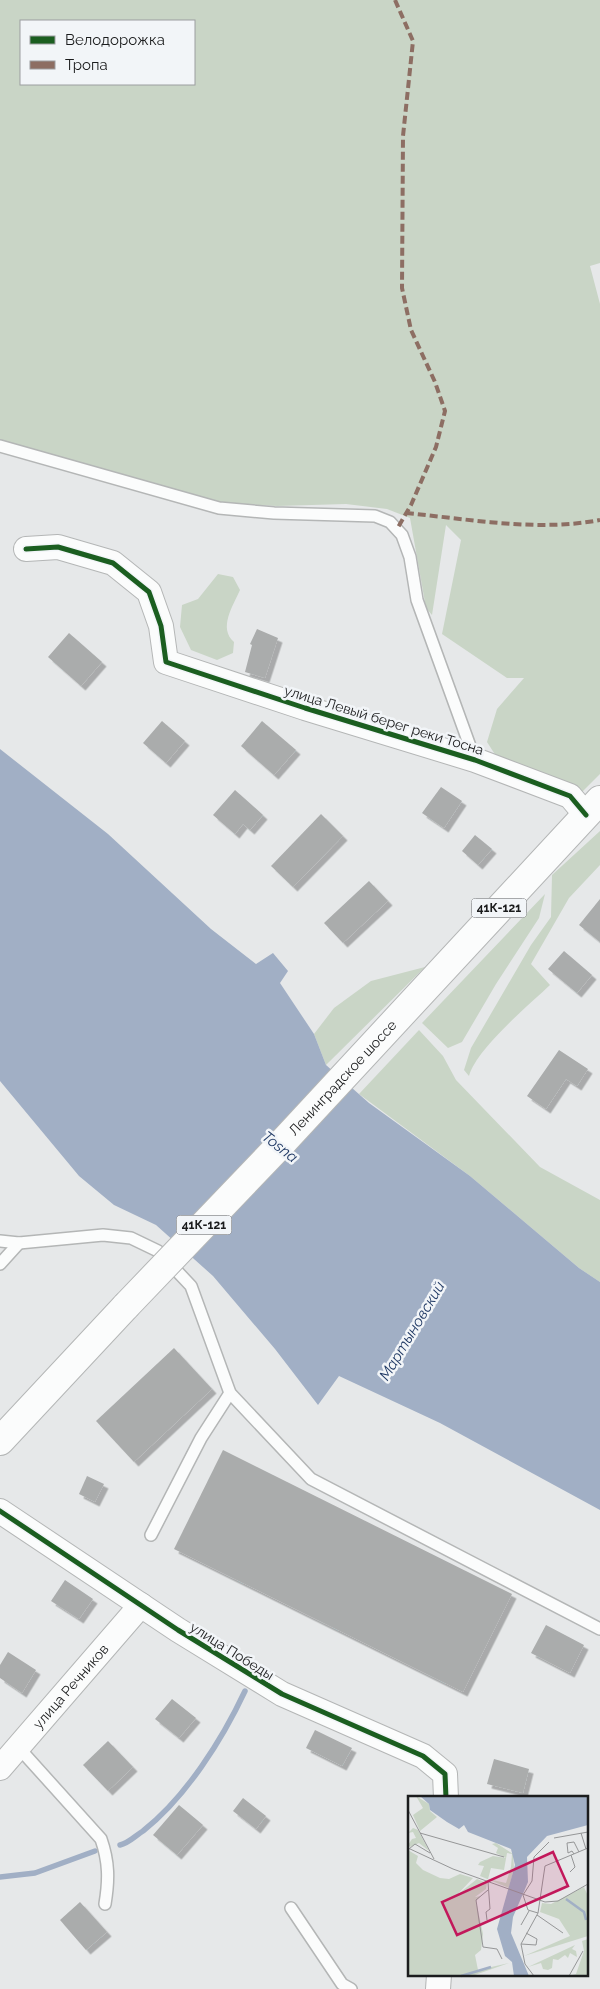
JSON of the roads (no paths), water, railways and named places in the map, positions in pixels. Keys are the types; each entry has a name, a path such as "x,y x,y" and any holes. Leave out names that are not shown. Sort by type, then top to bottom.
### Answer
{"main road":[{"name":"Ленинградское шоссе","path":"0,1441 593,807"}],"street":[{"name":"улица Левый берег реки Тосна","path":"26,549 58,547 113,563 142,586 149,592 161,626 166,662 305,708 474,760 570,796 593,807"},
{"name":"улица Победы","path":"0,1511 141,1605 282,1694 423,1756 445,1774 446,1796"},
{"name":"улица Речников","path":"0,1768 141,1605"},
{"path":"438,1989 439,1976"}],"lane":[{"path":"0,446 219,508 274,514 375,516 390,522 402,535 410,557 417,600 474,760"},
{"path":"0,1241 19,1243 103,1235 132,1238 158,1251 191,1286 230,1393 311,1479 600,1629"},
{"path":"0,1264 19,1243"},
{"path":"151,1535 201,1438 230,1393"},
{"path":"19,1748 101,1839 107,1856 109,1880 105,1904"},
{"path":"292,1908 342,1984 351,1989"}],"water":[{"name":"Tosna","path":"0,749 108,834 211,929 256,964 273,953 288,971 280,983 314,1034 326,1065 369,1103 470,1176 579,1268 600,1282 600,1510 440,1423 339,1376 318,1405 275,1349 213,1276 156,1225 114,1205 79,1176 0,1081"}],"waterway":[{"name":"Мартыновский","path":"120,1845 132,1839 159,1817 188,1785 214,1748 245,1691"},
{"name":"Мартыновский","path":"0,1877 35,1873 95,1851"}]}
